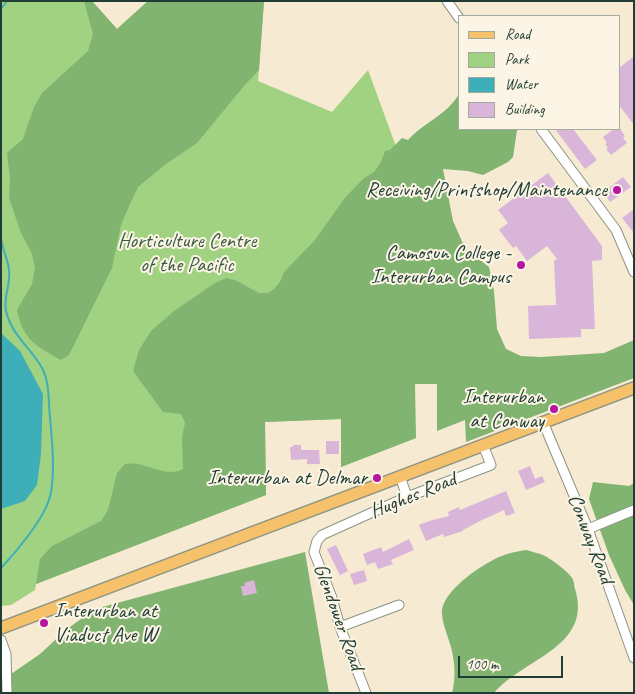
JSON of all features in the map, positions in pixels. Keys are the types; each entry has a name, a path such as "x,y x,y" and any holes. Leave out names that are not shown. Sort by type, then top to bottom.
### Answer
{"main road":[{"path":"1,628 634,388"}],"street":[{"path":"447,1 458,17"},
{"path":"542,130 616,230 634,272"},
{"name":"Conway Road","path":"543,422 588,529 634,658"},
{"name":"Hughes Road","path":"316,541 322,535 407,497 491,465 483,445"},
{"path":"400,476 407,497"},
{"path":"588,529 634,510"},
{"name":"Glendower Road","path":"316,541 314,552 332,598 340,627 366,693"},
{"path":"340,627 399,605"},
{"path":"1,640 6,654 7,693"}],"green space":[{"name":"Horticulture Centre of the Pacific","path":"2,1 92,1 117,29 148,1 264,1 258,81 332,112 368,70 398,152 416,438 341,467 341,419 265,422 266,495 36,584 35,590 11,605 1,606"},
{"path":"84,1 92,1 117,29 148,1 264,1 259,70 197,143 166,164 138,187 121,225 112,268 69,355 61,360 32,341 23,328 17,310 32,284 35,268 32,254 21,233 9,198 10,178 7,153 23,139 34,107 42,93 88,51 93,34"},
{"path":"458,95 458,130 517,130 513,157 508,162 483,175 468,171 443,169 453,221 465,248 489,267 494,291 497,329 506,349 521,356 541,357 604,353 634,340 634,378 466,442 465,420 437,431 437,384 415,384 416,438 341,467 341,419 265,422 266,495 36,584 40,559 52,546 101,521 108,510 117,473 125,464 136,464 167,472 183,469 182,437 185,423 181,414 163,412 133,371 139,350 151,331 174,311 215,283 227,278 237,281 259,293 267,293 273,290 280,282 284,272 315,240 344,199 363,179 374,172 381,162 385,151 390,150 402,138 408,140 454,101"},
{"path":"593,482 629,486 634,483 634,605 609,555 589,499"},
{"path":"526,550 548,558 564,569 573,579 578,609 574,625 565,638 552,650 507,681 494,693 452,693 454,664 451,647 444,627 443,605 456,586 477,570 498,557"},
{"path":"305,552 329,693 1,693 1,681 40,654 67,629 95,609"}],"water":[{"path":"1,333 20,351 43,394 41,454 37,485 25,501 1,509"}],"building":[{"path":"634,56 634,125 620,106 620,67"},
{"path":"620,129 627,143 611,155 606,149 608,148 605,144 607,143 603,137 613,130"},
{"path":"556,130 574,130 597,160 585,169"},
{"path":"548,173 602,246 602,260 592,261 595,329 581,329 581,337 529,339 528,306 556,305 554,261 557,259 547,246 527,261 516,246 513,248 499,230 508,223 498,210"},
{"name":"Receiving/Printshop/Maintenance","path":"623,177 631,187 610,202 603,192"},
{"path":"634,209 634,233 622,218"},
{"path":"326,441 339,441 339,454 326,454"},
{"path":"293,445 301,445 301,450 319,450 320,464 307,464 307,459 291,460 290,447 293,447"},
{"path":"530,466 535,479 542,476 545,482 526,490 518,471"},
{"path":"506,491 515,513 506,516 504,510 463,531 444,537 443,534 426,541 419,525 449,516 448,512 459,507 460,510"},
{"path":"409,539 414,550 391,560 393,564 378,569 375,562 367,565 363,554 381,547 383,552"},
{"path":"336,545 348,571 340,575 327,549"},
{"path":"364,570 367,581 354,585 350,574"},
{"path":"254,580 257,593 243,596 241,586 245,586 244,583"}],"waterway":[{"path":"1,9 7,1"},
{"path":"1,237 9,270 5,301 6,311 17,335 38,361 45,374 52,436 53,470 51,491 46,508 28,536 1,568"}],"place":[{"name":"Receiving/Printshop/Maintenance","path":"617,190"},
{"name":"Camosun College - Interurban Campus","path":"521,265"},
{"name":"Interurban at Conway","path":"554,409"},
{"name":"Interurban at Delmar","path":"377,478"},
{"name":"Interurban at Viaduct Ave W","path":"44,623"}]}
